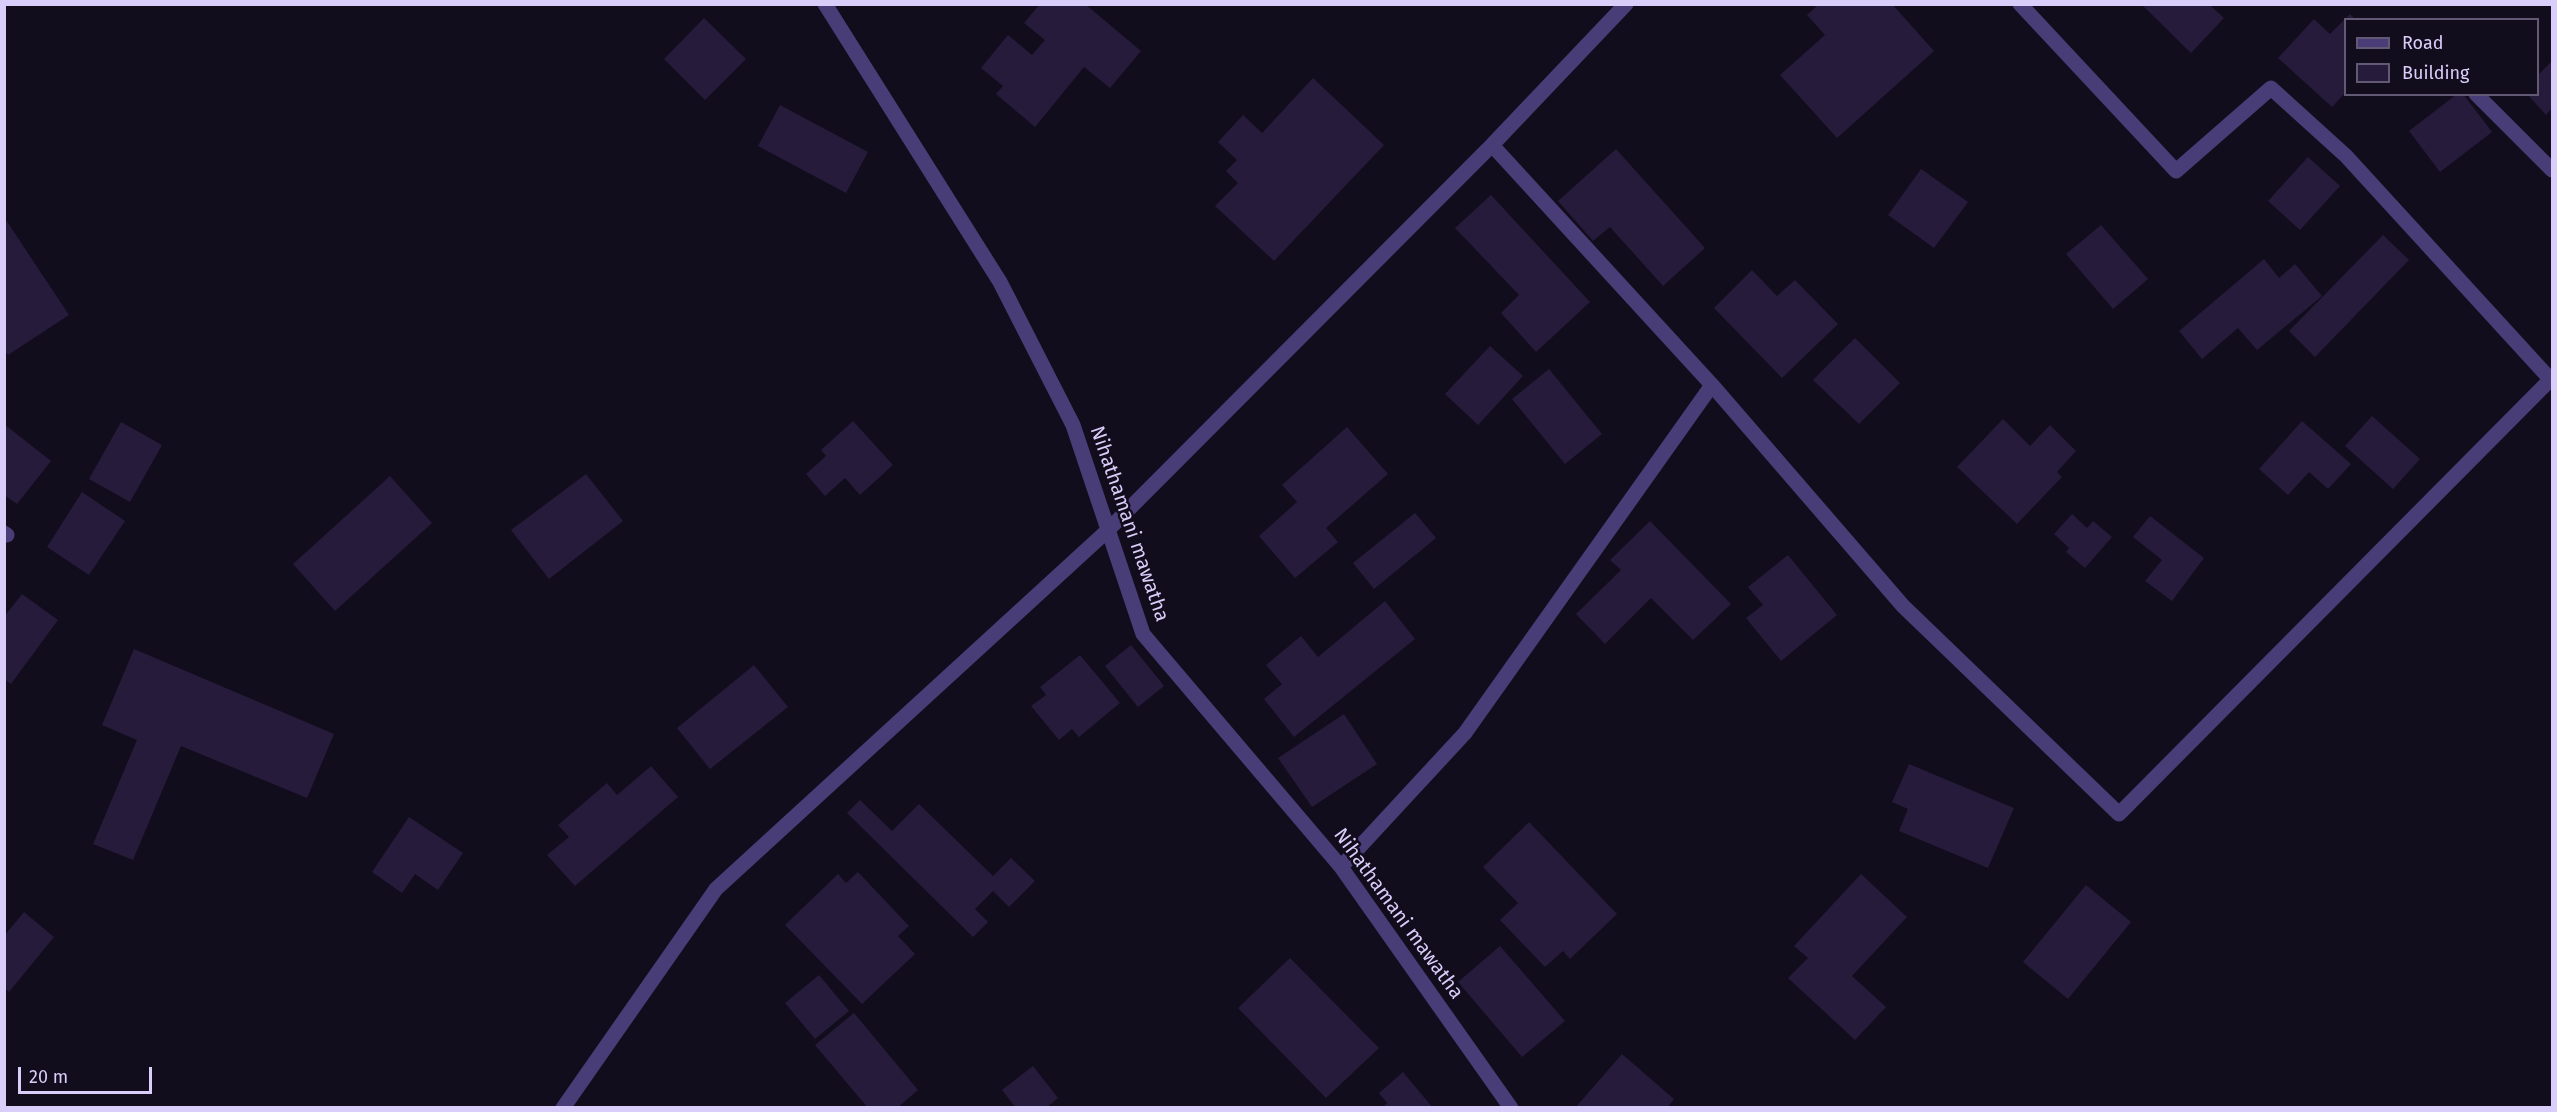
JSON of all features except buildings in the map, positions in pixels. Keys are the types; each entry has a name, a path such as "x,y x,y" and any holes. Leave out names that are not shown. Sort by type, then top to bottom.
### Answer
{"street":[{"name":"Nihathamani mawatha","path":"825,4 1000,282 1073,425 1143,634 1341,867 1511,1107"},
{"path":"563,1107 716,889 1107,531 1492,145 1626,4"},
{"path":"1492,145 1712,385 1903,606 2119,814 2552,379 2346,156 2271,88 2176,171 2020,4"},
{"path":"2478,96 2553,170"},
{"path":"1341,867 1465,733 1712,385"}]}
